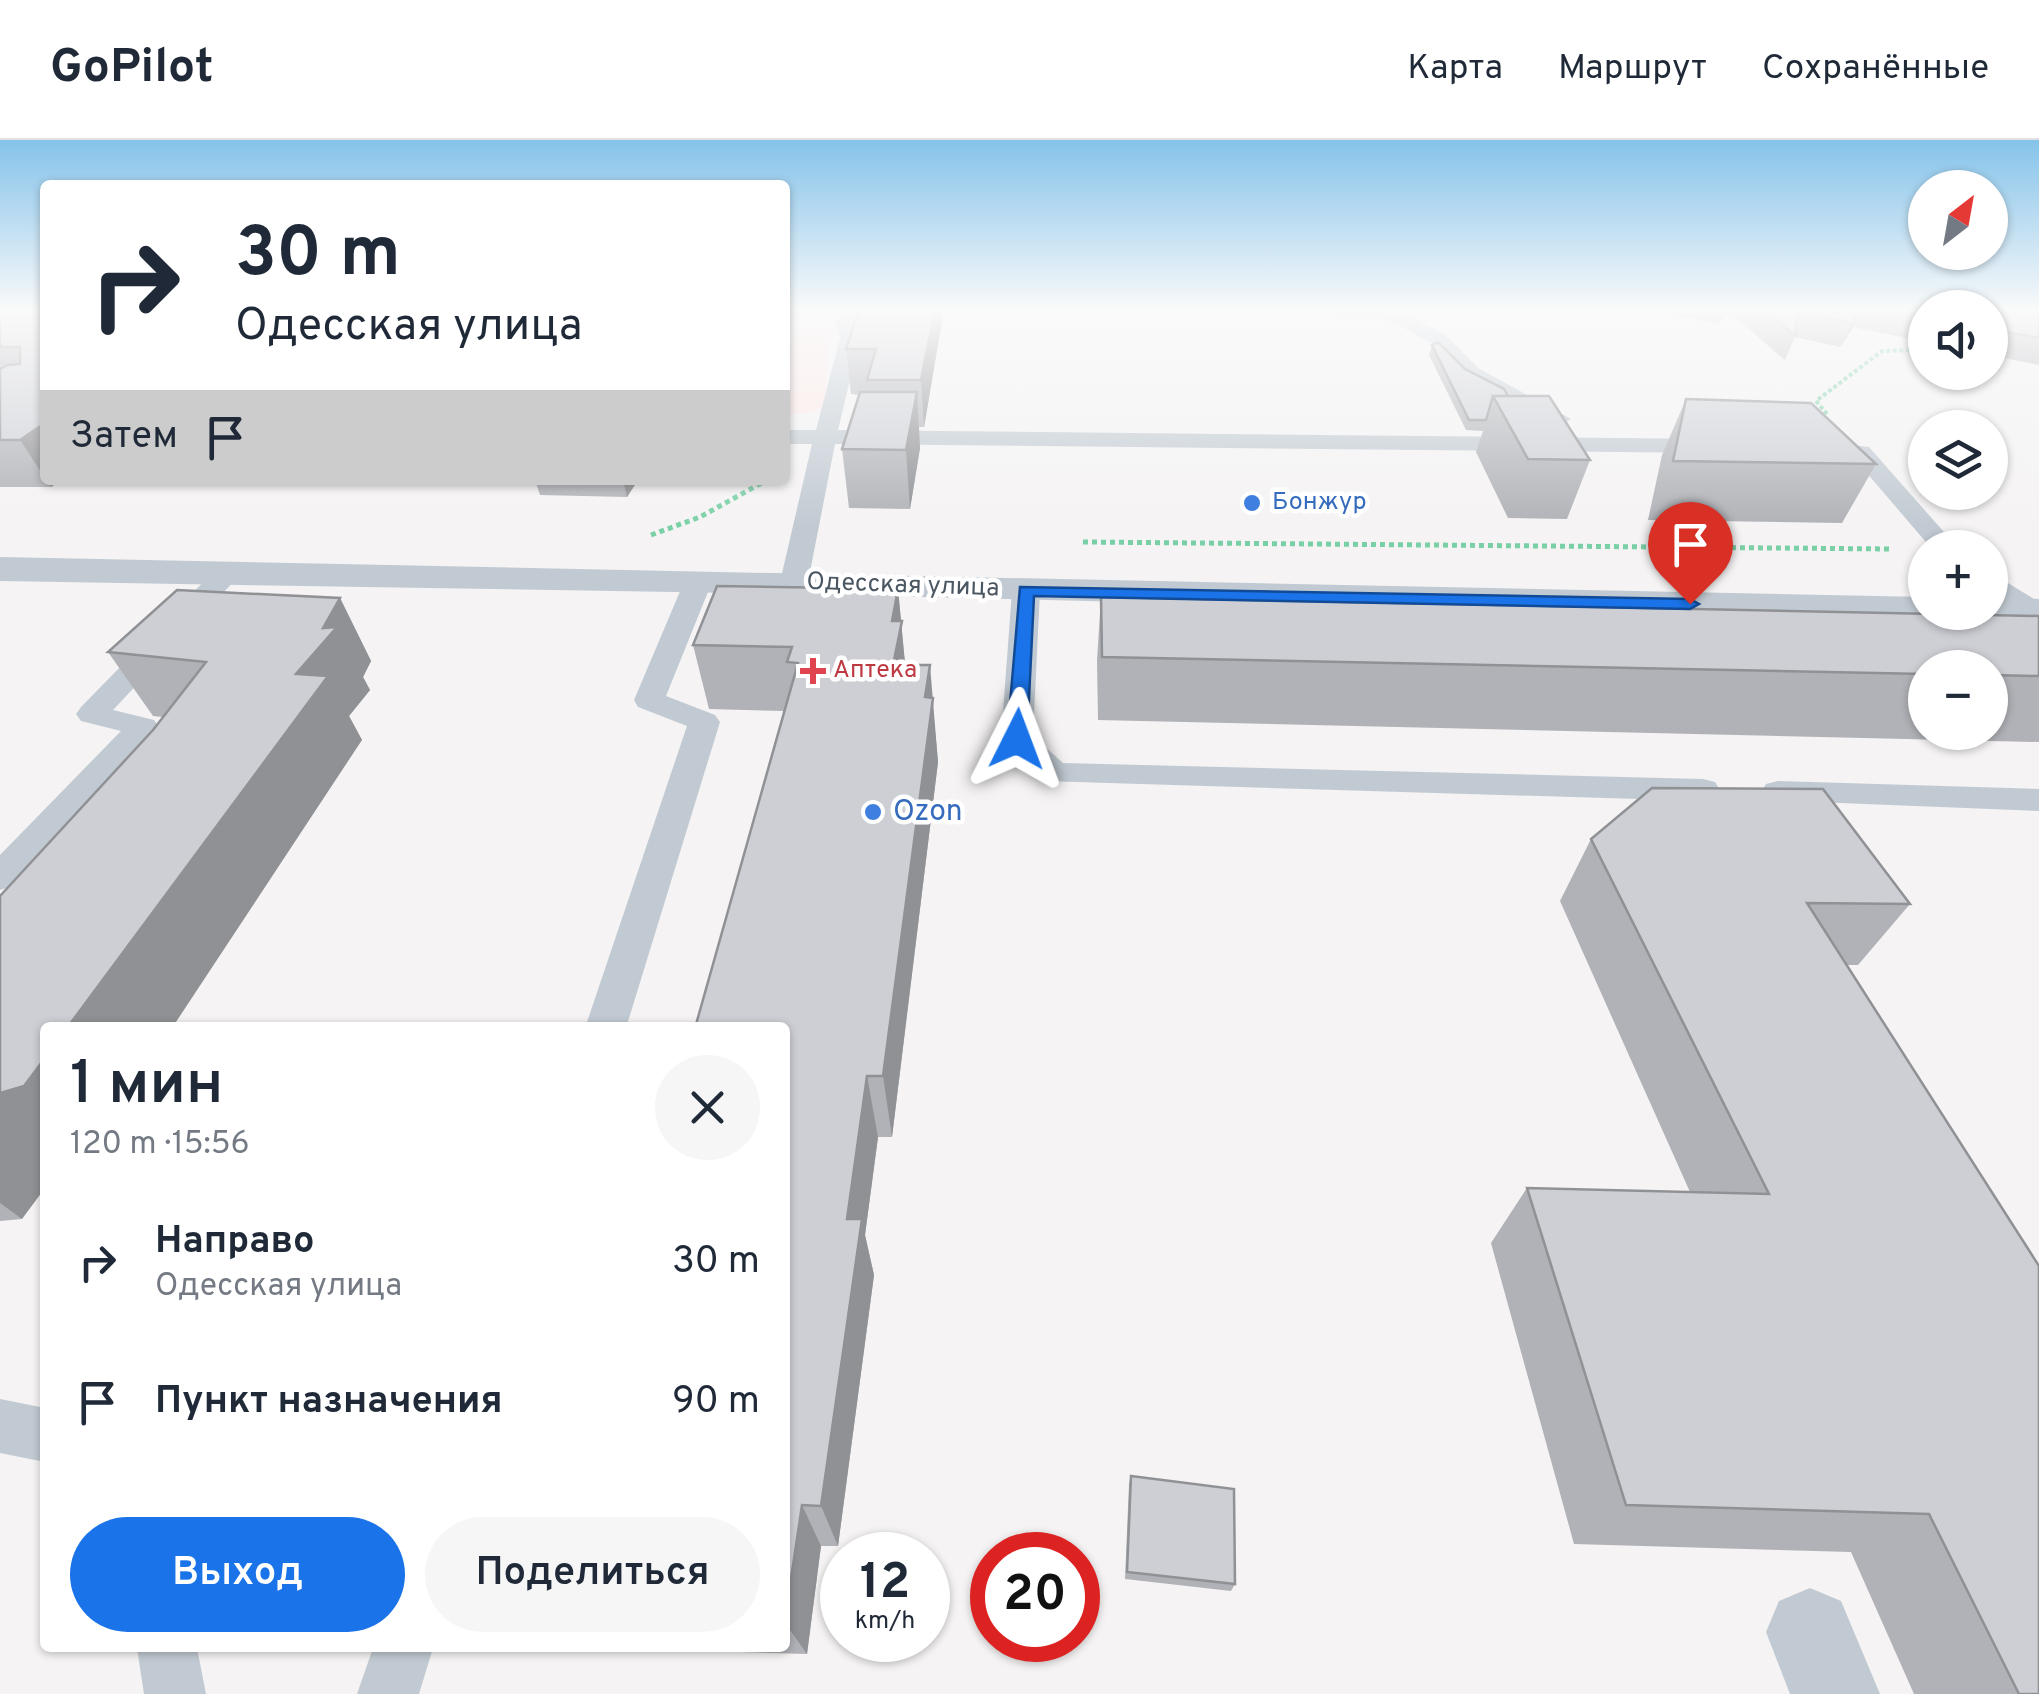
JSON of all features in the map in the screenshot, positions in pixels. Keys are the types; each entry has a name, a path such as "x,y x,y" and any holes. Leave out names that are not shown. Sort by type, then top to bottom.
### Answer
{"street":[{"name":"Одесская улица","path":"1,568 1908,608"},
{"path":"2008,611 2037,612"}],"lane":[{"path":"794,582 839,382"},
{"path":"1490,382 1604,442"},
{"path":"790,436 1604,442 1742,447"},
{"path":"1802,449 1861,452 1930,530"},
{"path":"0,877 142,726 92,714 228,572"},
{"path":"607,1022 704,722 649,700 698,582"},
{"path":"1026,590 1017,739 1055,773 2039,800"},
{"path":"2008,592 2037,612"},
{"path":"0,1426 40,1434"},
{"path":"168,1652 175,1694"},
{"path":"388,1694 402,1652"}],"path":[{"path":"1843,382 1816,402 1861,452"},
{"path":"644,537 700,517 758,485"}],"shaded area":[{"path":"790,382 826,382 825,407 790,414"}],"building":[{"path":"0,382 40,382 40,426 20,440 0,440"},
{"path":"1450,382 1489,382 1504,389 1508,396 1493,396 1486,420 1469,420"},
{"path":"860,392 917,392 906,450 842,449"},
{"path":"1493,396 1549,396 1590,460 1528,459"},
{"path":"1686,399 1811,403 1876,464 1673,461"},
{"path":"717,586 898,589 892,621 902,621 893,665 930,665 925,697 933,698 883,1076 867,1076 847,1219 862,1219 821,1506 802,1505 790,1585 790,1022 697,1022 798,663 787,662 792,647 693,645"},
{"path":"177,590 340,598 323,628 337,627 296,674 328,676 71,1022 40,1022 40,1065 24,1086 0,1093 0,896 153,730 206,662 108,652"},
{"path":"1101,597 1908,613 1908,630 2008,630 2008,615 2039,616 2039,676 2008,675 2008,650 1908,650 1908,674 1102,657"},
{"path":"1652,788 1823,789 1910,904 1807,903 2039,1266 2039,1694 2019,1694 1929,1514 1626,1505 1527,1188 1769,1194 1591,839"},
{"path":"1131,1476 1234,1489 1235,1584 1127,1572"}],"place":[{"name":"Бонжур","path":"1252,503"},
{"name":"Аптека","path":"813,671"},
{"name":"Ozon","path":"873,812"}],"route":[{"path":"1017,739 1026,590 1690,604"}]}
